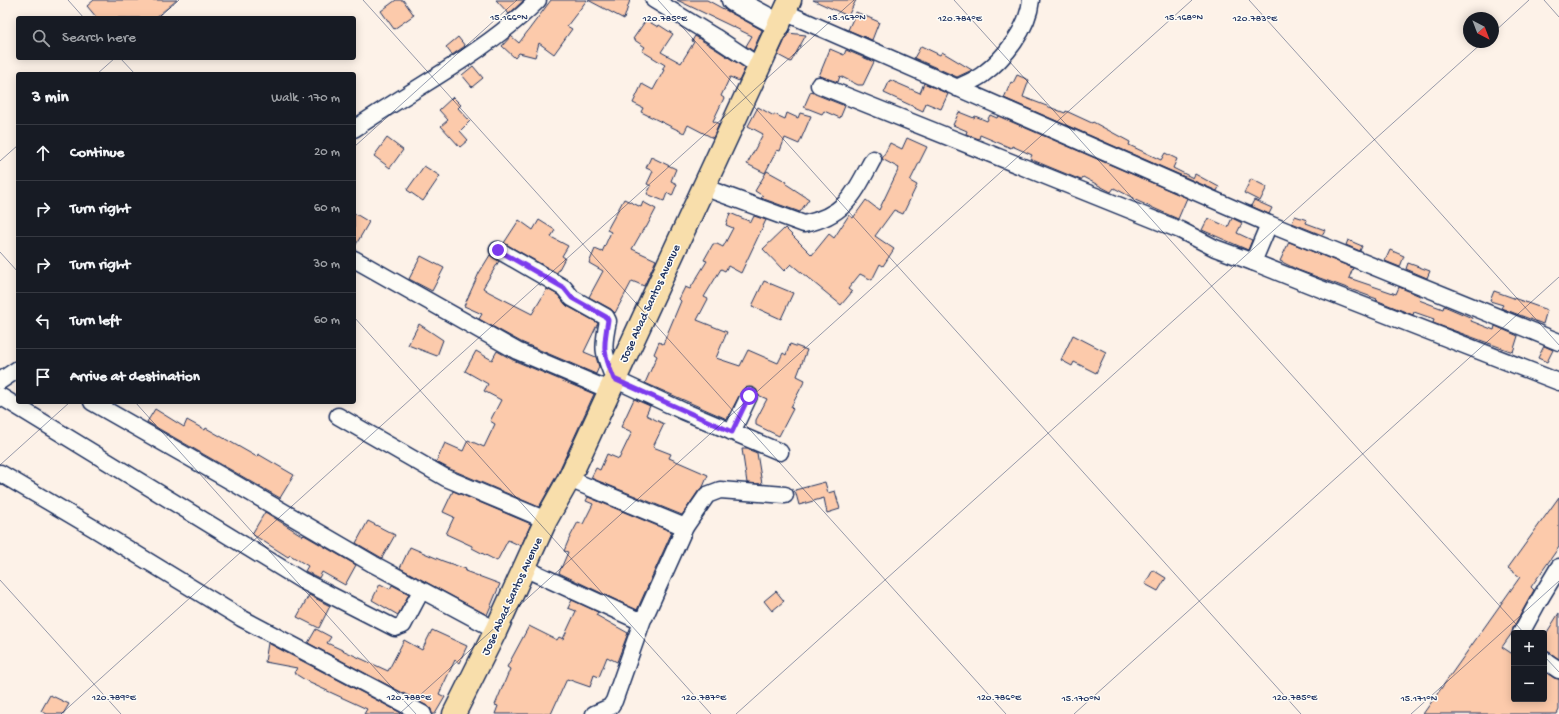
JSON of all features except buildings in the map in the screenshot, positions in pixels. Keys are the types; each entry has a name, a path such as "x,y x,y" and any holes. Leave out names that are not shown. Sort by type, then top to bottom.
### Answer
{"highway":[{"name":"Jose Abad Santos Avenue","path":"454,714 496,630 546,520 569,479 611,385 760,67 784,12"}],"street":[{"path":"356,128 454,65 509,27 538,0"},
{"path":"654,0 715,37 760,67"},
{"path":"733,0 784,12 1269,224 1559,342"},
{"path":"957,88 981,76 1003,56 1020,31 1030,12 1031,0"},
{"path":"820,85 1180,230 1215,248 1559,382"},
{"path":"703,187 804,224 819,221 840,209 855,193 873,159"},
{"path":"1253,262 1269,224"},
{"path":"498,250 564,288 572,298 606,317 608,320 604,350 611,385"},
{"path":"356,260 517,351 611,385 780,452"},
{"path":"0,381 16,370"},
{"path":"0,396 301,580 395,628 403,625 421,591"},
{"path":"732,432 749,396"},
{"path":"96,404 221,475 344,548 421,591 496,630"},
{"path":"338,416 446,478 546,520"},
{"path":"0,474 95,529 241,618 423,714"},
{"path":"569,479 685,527"},
{"path":"594,714 610,707 614,701 643,619 685,527 707,496 720,490 785,496"},
{"path":"1523,630 1559,566"},
{"path":"524,568 635,619 643,619"},
{"path":"1547,662 1559,670"}],"route":[{"path":"498,250 566,289 568,295 572,298 606,317 608,320 604,342 605,358 614,379 732,432 749,396"}]}
